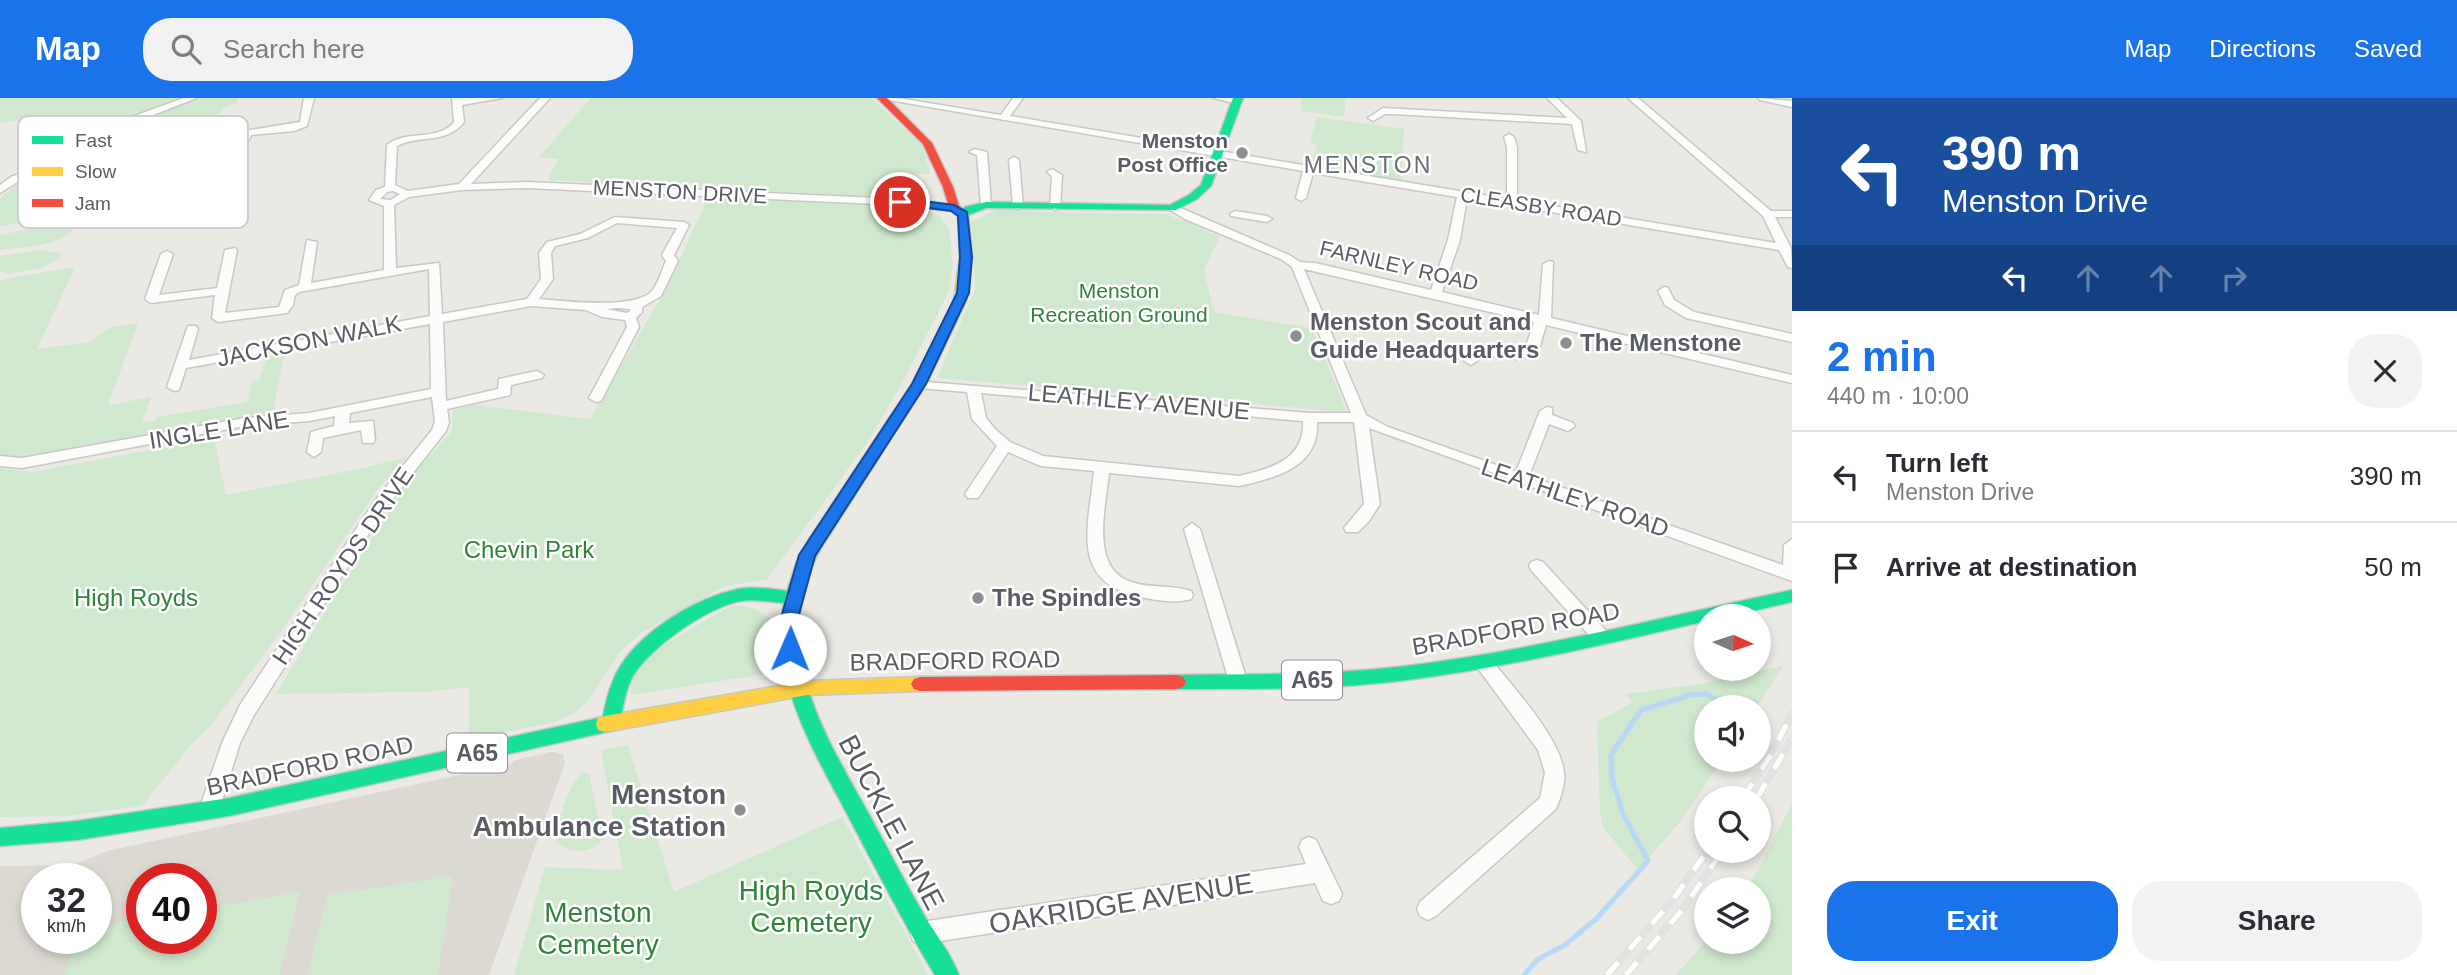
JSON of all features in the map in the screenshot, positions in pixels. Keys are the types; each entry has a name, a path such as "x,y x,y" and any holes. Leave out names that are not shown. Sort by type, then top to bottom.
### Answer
{"street":[{"path":"143,116 192,98"},
{"path":"248,133 304,124 309,98"},
{"path":"231,250 217,316 225,319 283,310 287,305 289,293 304,288 390,272 389,203 377,202 374,198 379,192 390,189 392,145 401,140 439,135 453,129 458,122 457,100 497,98"},
{"path":"462,187 545,98"},
{"name":"CLEASBY ROAD","path":"882,98 933,102 1004,118 1785,248"},
{"name":"BUCKLE LANE","path":"882,98 927,143 959,211 966,257 963,293 919,384 814,542 794,598 789,642 797,690 818,739 921,933 948,975"},
{"path":"1004,118 1018,98"},
{"path":"1172,208 1193,197 1206,186 1238,99 1219,98"},
{"path":"1418,98 1419,113"},
{"path":"1552,98 1576,121 1583,150"},
{"path":"1633,98 1768,214 1792,265"},
{"path":"1763,98 1792,104"},
{"path":"1373,118 1383,111 1576,121"},
{"path":"1509,137 1512,147 1512,202"},
{"path":"974,152 982,152 986,205"},
{"path":"1014,160 1018,206"},
{"path":"1300,198 1309,168"},
{"path":"1052,172 1057,175 1055,207"},
{"path":"0,190 18,178"},
{"name":"MENSTON DRIVE","path":"389,203 401,200 406,194 462,187 576,187 900,202 959,211"},
{"name":"MENSTON DRIVE","path":"390,189 400,189 406,194"},
{"path":"1435,295 1454,240 1463,194"},
{"name":"FARNLEY ROAD","path":"959,211 986,205 1172,208 1286,257 1297,265 1792,379"},
{"path":"1236,214 1267,219"},
{"path":"1768,214 1792,214"},
{"path":"1244,240 1250,216"},
{"path":"531,302 547,279 545,253 551,244 584,236 615,219 684,225 668,255 672,261 657,293 633,312 633,327 596,398"},
{"path":"304,288 311,242"},
{"path":"167,254 151,299 222,292"},
{"path":"1471,361 1482,351 1524,355 1531,352 1537,344 1543,321 1549,264"},
{"name":"HIGH ROYDS DRIVE","path":"209,810 232,743 247,710 379,506 439,431 435,265 390,272"},
{"path":"1297,265 1360,418 1372,504 1364,517 1352,528"},
{"path":"1664,291 1668,302 1690,315 1792,338"},
{"name":"JACKSON WALK","path":"181,365 531,302 591,307 617,304 633,312"},
{"name":"JACKSON WALK","path":"174,387 192,329"},
{"name":"INGLE LANE","path":"0,461 22,463 245,422 309,417 343,410 505,392 504,382 537,376"},
{"name":"LEATHLEY AVENUE","path":"919,384 1310,417 1360,418"},
{"path":"973,388 979,419 1005,445 1041,461 1239,481 1267,476 1289,467 1306,450 1312,429 1310,417"},
{"path":"341,429 343,410"},
{"path":"1521,478 1547,414 1568,426"},
{"name":"LEATHLEY ROAD","path":"1360,418 1383,430 1792,575"},
{"path":"314,452 316,435 341,429 368,424 368,440"},
{"path":"973,494 1005,445"},
{"path":"1102,469 1095,550 1099,569 1120,587 1147,594 1185,595"},
{"path":"1192,528 1238,681"},
{"path":"1792,545 1792,568"},
{"path":"1536,566 1602,638"},
{"path":"611,723 614,696 624,670 649,643 730,597 758,595 794,598"},
{"name":"BRADFORD ROAD","path":"0,837 59,835 108,829 209,810 611,723 797,690 840,685 1298,681 1370,676 1483,662 1792,596"},
{"path":"1428,909 1549,803 1555,773 1546,746 1483,662"},
{"path":"1309,847 1331,894"},
{"name":"OAKRIDGE AVENUE","path":"921,933 1321,872"}],"shaded area":[{"path":"552,752 563,754 565,763 489,975 0,975 0,866 21,866 21,954 112,954 112,863 78,863 107,851 510,764 516,760"}],"green space":[{"path":"0,98 183,98 136,116 18,116 18,120 0,123"},
{"path":"205,98 237,98 236,104 213,116 149,116"},
{"path":"591,98 871,98 921,144 931,174 907,174 906,198 548,180 558,159 539,157"},
{"path":"1302,98 1346,98 1344,117 1301,111"},
{"path":"1317,117 1404,129 1401,180 1311,165 1317,145 1310,143"},
{"path":"18,184 18,224 0,226 0,198"},
{"name":"Chevin Park","path":"709,195 912,205 938,215 949,228 953,266 948,293 902,383 867,443 767,579 723,587 641,633 620,652 587,702 576,712 554,722 469,740 469,687 424,692 276,694 324,613 417,469 448,436 452,429 453,410 474,405 590,419 667,288"},
{"name":"Menston Recreation Ground","path":"1000,208 1039,212 1165,214 1220,236 1204,270 1214,312 1312,328 1347,412 937,378 976,287 971,222"},
{"path":"34,228 73,229 49,243 0,250 0,235"},
{"path":"40,250 61,253 60,258 42,268 6,274 7,271 0,272 0,256"},
{"path":"75,267 37,349 89,342 111,327 138,323 108,405 151,397 142,423 155,421 157,417 247,402 252,381 259,380 267,356 284,354 273,412 37,458 0,455 0,280"},
{"name":"High Royds","path":"214,438 226,495 407,457 378,489 282,630 210,726 190,746 142,806 66,816 0,817 0,468 32,472"},
{"path":"741,605 764,614 777,631 778,652 766,674 631,695 631,678 648,654 727,608"},
{"path":"1783,666 1765,695 1694,695 1694,772 1714,772 1704,786 1694,786 1694,801 1679,823 1638,870 1603,827 1597,722 1633,702 1626,694 1715,681 1771,681 1771,669"},
{"path":"628,745 674,892 842,817 928,975 514,975 545,867 623,870 601,751"},
{"path":"584,772 589,774 603,839 593,848 580,851 568,849 556,841 569,792"},
{"path":"1792,804 1792,975 1676,975 1695,954 1771,954 1771,877 1754,877 1761,863 1771,863 1771,845"},
{"path":"453,876 438,975 308,975 328,895"},
{"path":"300,892 280,975 64,975 72,954 112,954 112,924 126,921 126,954 217,954 217,906"}],"waterway":[{"path":"1524,975 1538,959 1565,945 1597,918 1648,861 1623,814 1612,778 1611,755 1641,710 1690,695 1708,695"}],"railway":[{"path":"1751,786 1792,714"},
{"path":"1764,786 1792,739"},
{"path":"1607,975 1672,901 1699,863"},
{"path":"1626,975 1683,909 1714,863"}],"traffic: fast":[{"path":"963,214 969,209 986,205 1172,208 1193,197 1206,186 1238,98"},
{"path":"816,542 799,577 790,619 789,644 799,691 827,757 903,899 948,975"},
{"path":"611,723 618,690 626,672 646,648 677,624 711,605 740,595 794,598"},
{"path":"1177,682 1349,678 1406,673 1552,649 1792,596"},
{"path":"0,837 77,831 229,807 605,724"}],"traffic: slow":[{"path":"816,542 919,384 960,301 966,257 963,214"},
{"path":"605,724 807,688 920,684"}],"traffic: jam":[{"path":"882,98 927,143 948,187 954,208 963,214"},
{"path":"920,684 1177,682"}],"place":[{"name":"Menston Post Office","path":"1242,153"},
{"name":"Menston Scout and Guide Headquarters","path":"1296,336"},
{"name":"The Menstone","path":"1566,343"},
{"name":"The Spindles","path":"978,598"},
{"name":"Menston Ambulance Station","path":"740,810"}],"district":[{"name":"MENSTON","path":"1368,165"}],"route":[{"path":"790,649 790,618 807,555 919,384 963,293 966,257 963,214 954,208 900,202"}],"park label":[{"name":"High Royds Cemetery","path":"811,906"},
{"name":"Menston Cemetery","path":"598,928"}]}
